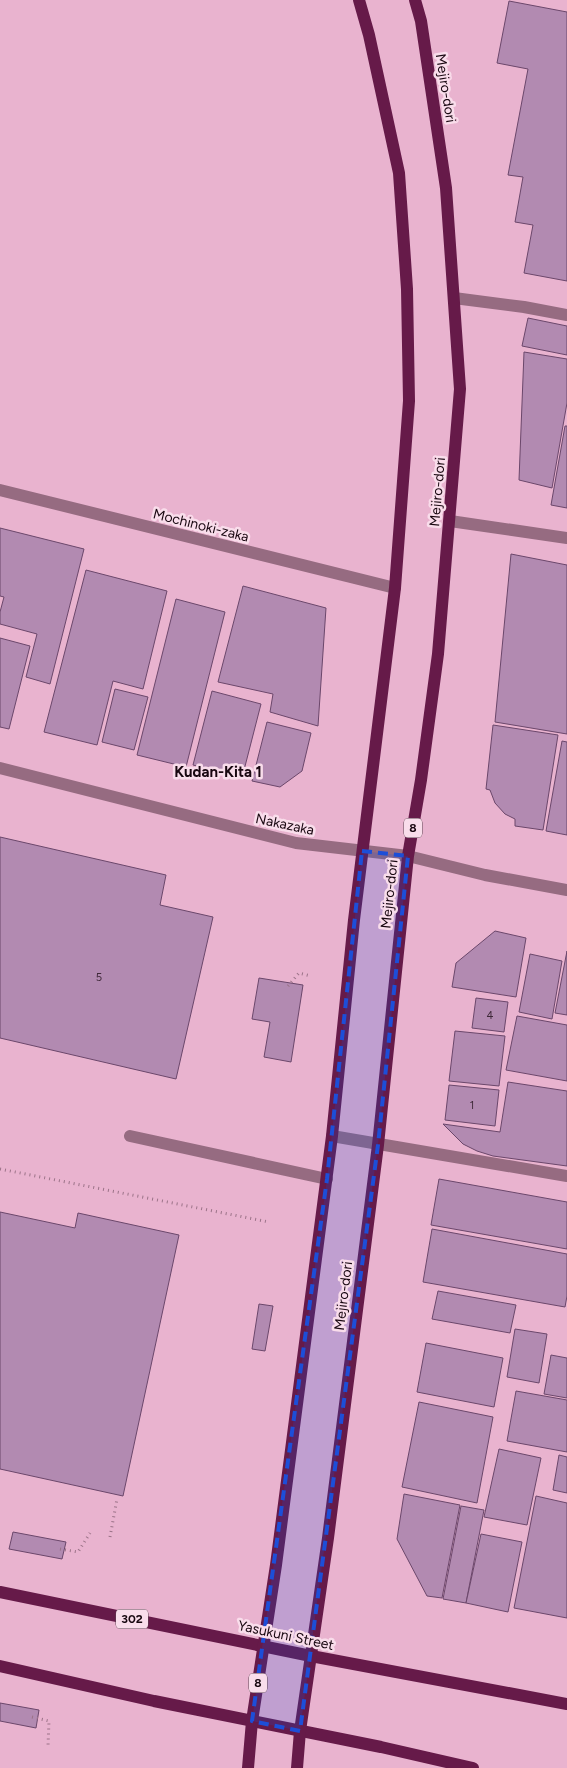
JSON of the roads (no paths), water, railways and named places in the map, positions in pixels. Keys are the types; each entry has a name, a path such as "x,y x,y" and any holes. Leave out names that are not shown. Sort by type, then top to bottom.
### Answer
{"main road":[{"name":"8","path":"252,1721 278,1555 327,1179 362,851 395,588 409,401 407,289 399,173 369,35 359,0"},
{"name":"Mejiro-dori","path":"297,1768 300,1731 378,1144 408,856 422,780 438,654 460,389 446,188 421,21 415,0"},
{"name":"Yasukuni Street","path":"0,1592 311,1656 567,1704"},
{"path":"0,1666 154,1701 381,1747 473,1768"},
{"path":"248,1768 252,1721"}],"street":[{"path":"454,298 524,307 567,315"},
{"name":"Mochinoki-zaka","path":"0,490 395,588"},
{"path":"450,520 567,538"},
{"name":"Nakazaka","path":"0,768 296,844 408,856 485,875 567,890"},
{"path":"130,1136 327,1179"},
{"path":"332,1136 567,1176"}],"district":[{"name":"Kudan-Kita 1","path":"218,772"}]}
